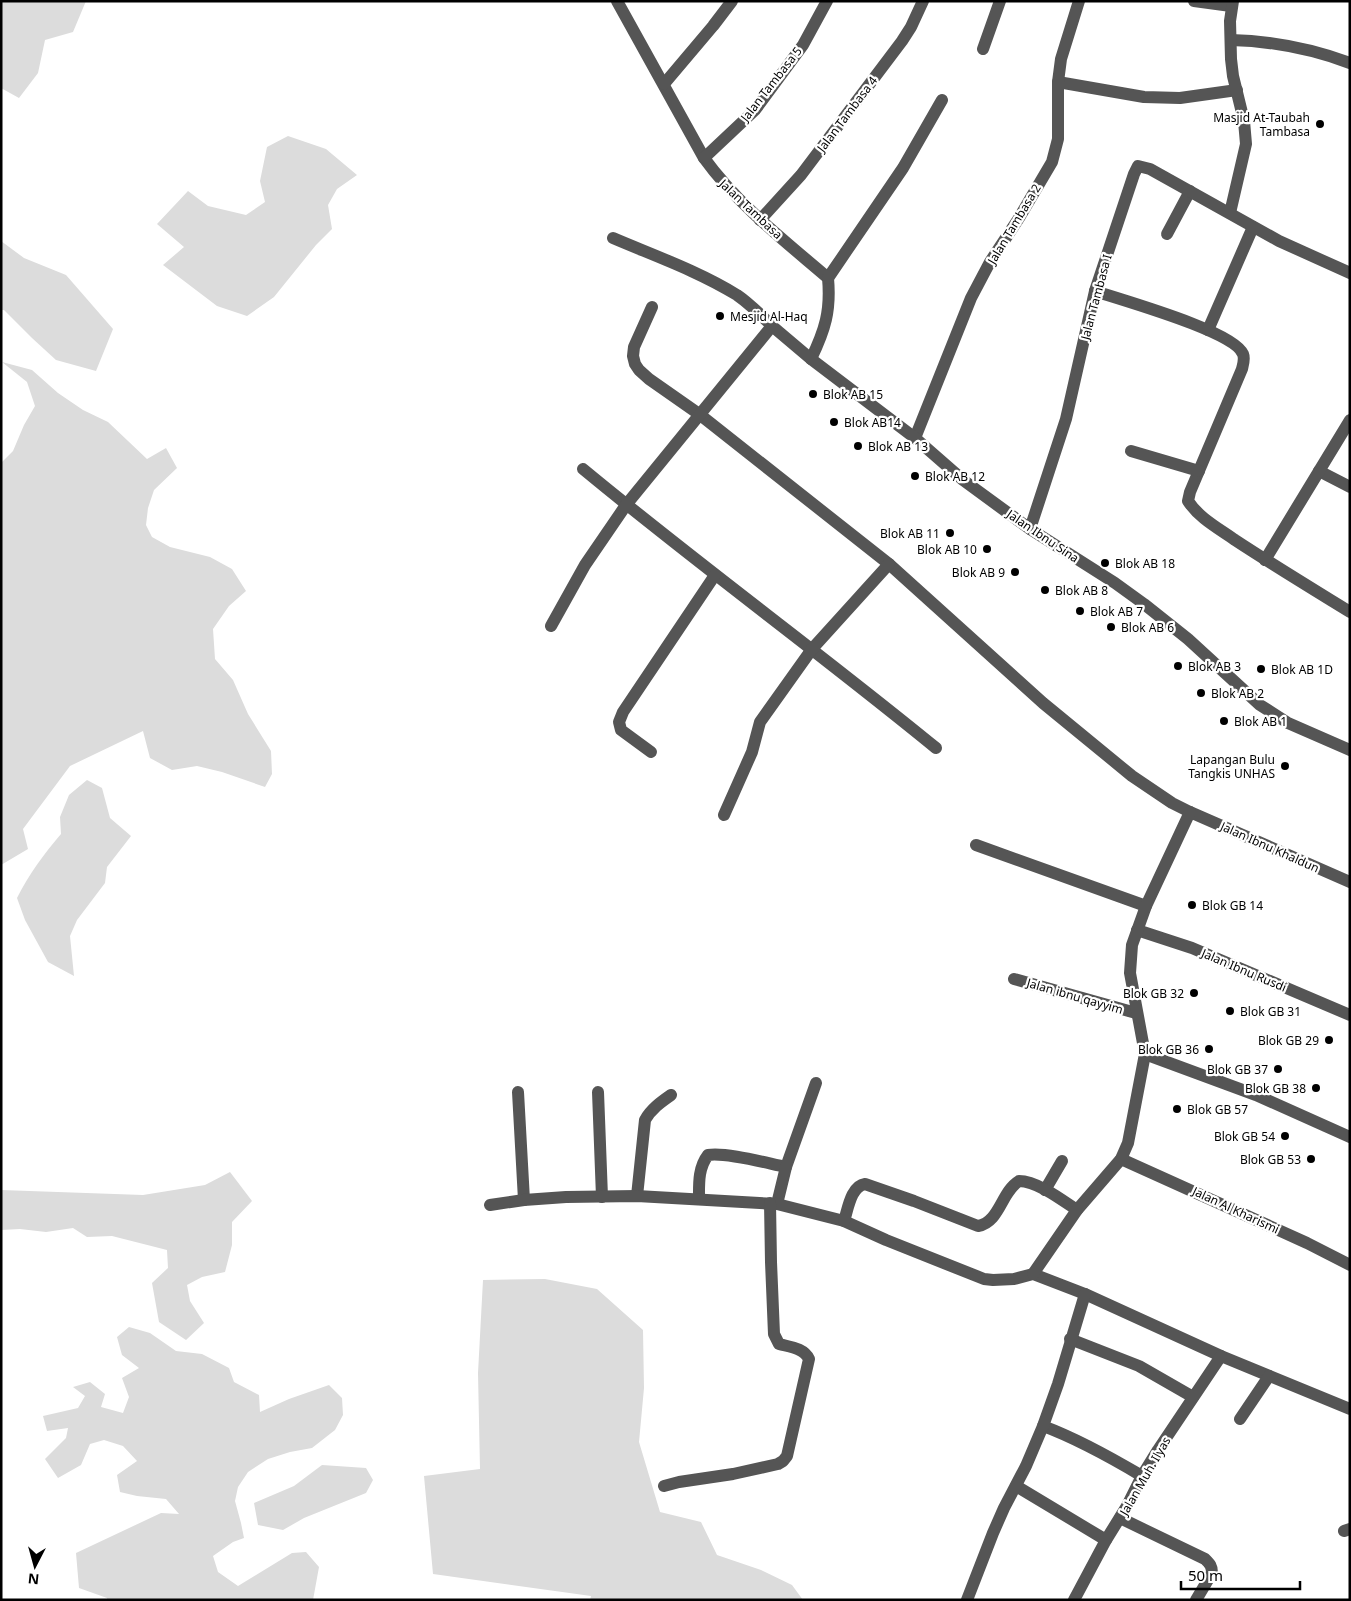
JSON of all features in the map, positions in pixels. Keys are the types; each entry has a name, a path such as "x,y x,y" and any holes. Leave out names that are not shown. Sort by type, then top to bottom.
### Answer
{"street":[{"name":"Jalan Tambasa","path":"618,1 704,158 719,180 760,220 828,278"},
{"path":"664,84 732,1"},
{"name":"Jalan Tambasa 5","path":"704,158 755,110 803,44 827,1"},
{"name":"Jalan Tambasa 4","path":"760,220 800,175 902,41 923,1"},
{"path":"983,49 1000,1"},
{"name":"Jalan Tambasa 2","path":"915,438 971,298 990,262 1052,162 1058,139 1058,82 1061,60 1078,1"},
{"path":"1194,1 1232,4 1230,40 1233,76 1244,120 1246,144 1230,213"},
{"path":"1230,40 1292,47 1327,55 1350,63"},
{"path":"1058,82 1144,97 1180,98 1237,90"},
{"path":"812,359 821,338 830,305 828,278 903,168 942,100"},
{"name":"Jalan Tambasa I","path":"1030,529 1066,419 1095,291 1138,166 1150,169 1279,241 1348,267"},
{"path":"1167,234 1190,191"},
{"path":"1208,330 1253,227"},
{"name":"Jalan Ibnu Sina","path":"613,238 680,266 736,295 752,306 772,326 812,359 915,438 963,480 1030,529 1139,600 1188,639 1260,705 1288,723 1350,750"},
{"path":"1095,291 1208,330 1228,339 1239,348 1244,360 1242,370 1188,501 1194,510 1212,524 1265,560 1350,612"},
{"name":"Jalan Ibnu Khaldun","path":"652,307 634,347 633,356 639,370 649,379 700,414 889,564 1043,703 1132,776 1172,803 1190,812 1350,882"},
{"path":"551,626 585,565 626,505 772,326"},
{"path":"1265,560 1350,420"},
{"path":"1131,450 1199,471"},
{"path":"583,469 715,575 867,691 936,748"},
{"path":"1319,471 1350,487"},
{"path":"724,815 752,752 760,722 812,649 889,564"},
{"path":"651,752 621,730 618,722 715,575"},
{"path":"1033,1274 1077,1210 1121,1159 1128,1143 1145,1054 1130,973 1132,945 1146,906 1190,812"},
{"path":"976,845 1146,906"},
{"name":"Jalan Ibnu Rusdi","path":"1137,930 1192,948 1350,1014"},
{"name":"Jalan ibnu qayyim","path":"1014,979 1136,1013"},
{"path":"1145,1054 1256,1095 1350,1137"},
{"path":"664,1486 778,1464 787,1456 809,1359 803,1351 779,1344 774,1334 771,1262 774,1203 816,1083"},
{"path":"518,1092 524,1200"},
{"path":"598,1092 602,1196"},
{"path":"638,1196 646,1120 649,1112 671,1095"},
{"path":"699,1199 702,1164 708,1155 736,1157 786,1167"},
{"name":"Jalan Al Kharismi","path":"1121,1159 1299,1239 1350,1265"},
{"path":"1045,1190 1062,1161"},
{"path":"844,1221 855,1189 860,1185 866,1184 978,1226 984,1225 991,1220 1012,1187 1019,1181 1024,1181 1045,1190 1077,1210"},
{"path":"490,1205 524,1200 602,1196 774,1203 844,1221 984,1279 1014,1279 1033,1274 1085,1294 1221,1356 1350,1409"},
{"path":"967,1600 993,1533 1043,1426 1058,1384 1085,1294"},
{"path":"1070,1339 1140,1366 1192,1397"},
{"name":"Jalan Muh. Ilyas","path":"1074,1600 1142,1476 1192,1397 1221,1356"},
{"path":"1240,1419 1269,1376"},
{"path":"1043,1426 1068,1435 1096,1449 1142,1476"},
{"path":"1016,1486 1106,1540"},
{"path":"1120,1518 1205,1559 1210,1564 1212,1573 1196,1600"}],"shaded area":[{"path":"1,1 86,1 73,32 45,40 38,73 19,98 1,88"},
{"path":"288,136 326,149 357,175 337,189 328,205 332,229 316,245 274,297 247,316 217,306 163,265 184,247 157,224 188,191 208,206 246,215 265,202 260,181 267,147"},
{"path":"1,241 24,258 66,275 113,329 96,371 56,360 4,310 1,310"},
{"path":"2,362 32,370 58,393 83,410 108,422 147,459 166,448 177,468 154,490 148,508 146,525 152,537 170,547 210,557 232,569 246,591 229,606 213,629 215,659 233,680 248,714 271,751 272,774 265,787 222,772 197,766 172,770 150,758 143,731 70,766 23,829 28,849 1,865 1,463 13,451 24,425 35,406 27,382"},
{"path":"87,780 102,788 110,818 131,836 107,867 105,883 77,920 70,936 74,976 48,962 25,920 17,898 37,864 61,834 60,817 69,795"},
{"path":"230,1172 252,1201 232,1222 232,1245 225,1272 202,1277 187,1285 190,1301 204,1323 186,1340 159,1322 152,1283 168,1268 167,1250 112,1236 87,1237 73,1228 46,1232 20,1229 1,1230 1,1190 143,1195 205,1185"},
{"path":"545,1279 597,1289 643,1330 644,1388 639,1442 660,1512 701,1522 717,1555 761,1570 792,1585 803,1600 590,1600 591,1596 433,1574 424,1476 480,1469 478,1373 483,1280"},
{"path":"129,1327 150,1333 176,1351 202,1354 229,1368 234,1382 259,1395 260,1412 289,1399 329,1385 342,1398 343,1415 335,1430 312,1448 268,1459 248,1472 238,1487 235,1501 244,1538 233,1542 213,1556 218,1572 238,1586 292,1553 306,1552 319,1567 313,1600 107,1600 107,1598 79,1588 76,1553 161,1513 179,1514 166,1499 120,1492 117,1475 137,1461 123,1446 104,1440 90,1444 81,1465 58,1478 45,1459 66,1438 68,1428 47,1431 43,1416 78,1408 85,1396 73,1387 90,1382 105,1394 101,1407 123,1413 129,1397 122,1378 139,1368 122,1355 117,1337"},
{"path":"322,1465 366,1468 373,1480 366,1493 304,1518 283,1530 258,1525 254,1503 294,1486"}],"place":[{"name":"Masjid At-Taubah Tambasa","path":"1320,124"},
{"name":"Mesjid Al-Haq","path":"720,316"},
{"name":"Blok AB 15","path":"813,394"},
{"name":"Blok AB14","path":"834,422"},
{"name":"Blok AB 13","path":"858,446"},
{"name":"Blok AB 12","path":"915,476"},
{"name":"Blok AB 11","path":"950,533"},
{"name":"Blok AB 10","path":"987,549"},
{"name":"Blok AB 18","path":"1105,563"},
{"name":"Blok AB 9","path":"1015,572"},
{"name":"Blok AB 8","path":"1045,590"},
{"name":"Blok AB 7","path":"1080,611"},
{"name":"Blok AB 6","path":"1111,627"},
{"name":"Blok AB 3","path":"1178,666"},
{"name":"Blok AB 1D","path":"1261,669"},
{"name":"Blok AB 2","path":"1201,693"},
{"name":"Blok AB 1","path":"1224,721"},
{"name":"Lapangan Bulu Tangkis UNHAS","path":"1285,766"},
{"name":"Blok GB 14","path":"1192,905"},
{"name":"Blok GB 32","path":"1194,993"},
{"name":"Blok GB 31","path":"1230,1011"},
{"name":"Blok GB 29","path":"1329,1040"},
{"name":"Blok GB 36","path":"1209,1049"},
{"name":"Blok GB 37","path":"1278,1069"},
{"name":"Blok GB 38","path":"1316,1088"},
{"name":"Blok GB 57","path":"1177,1109"},
{"name":"Blok GB 54","path":"1285,1136"},
{"name":"Blok GB 53","path":"1311,1159"}]}
